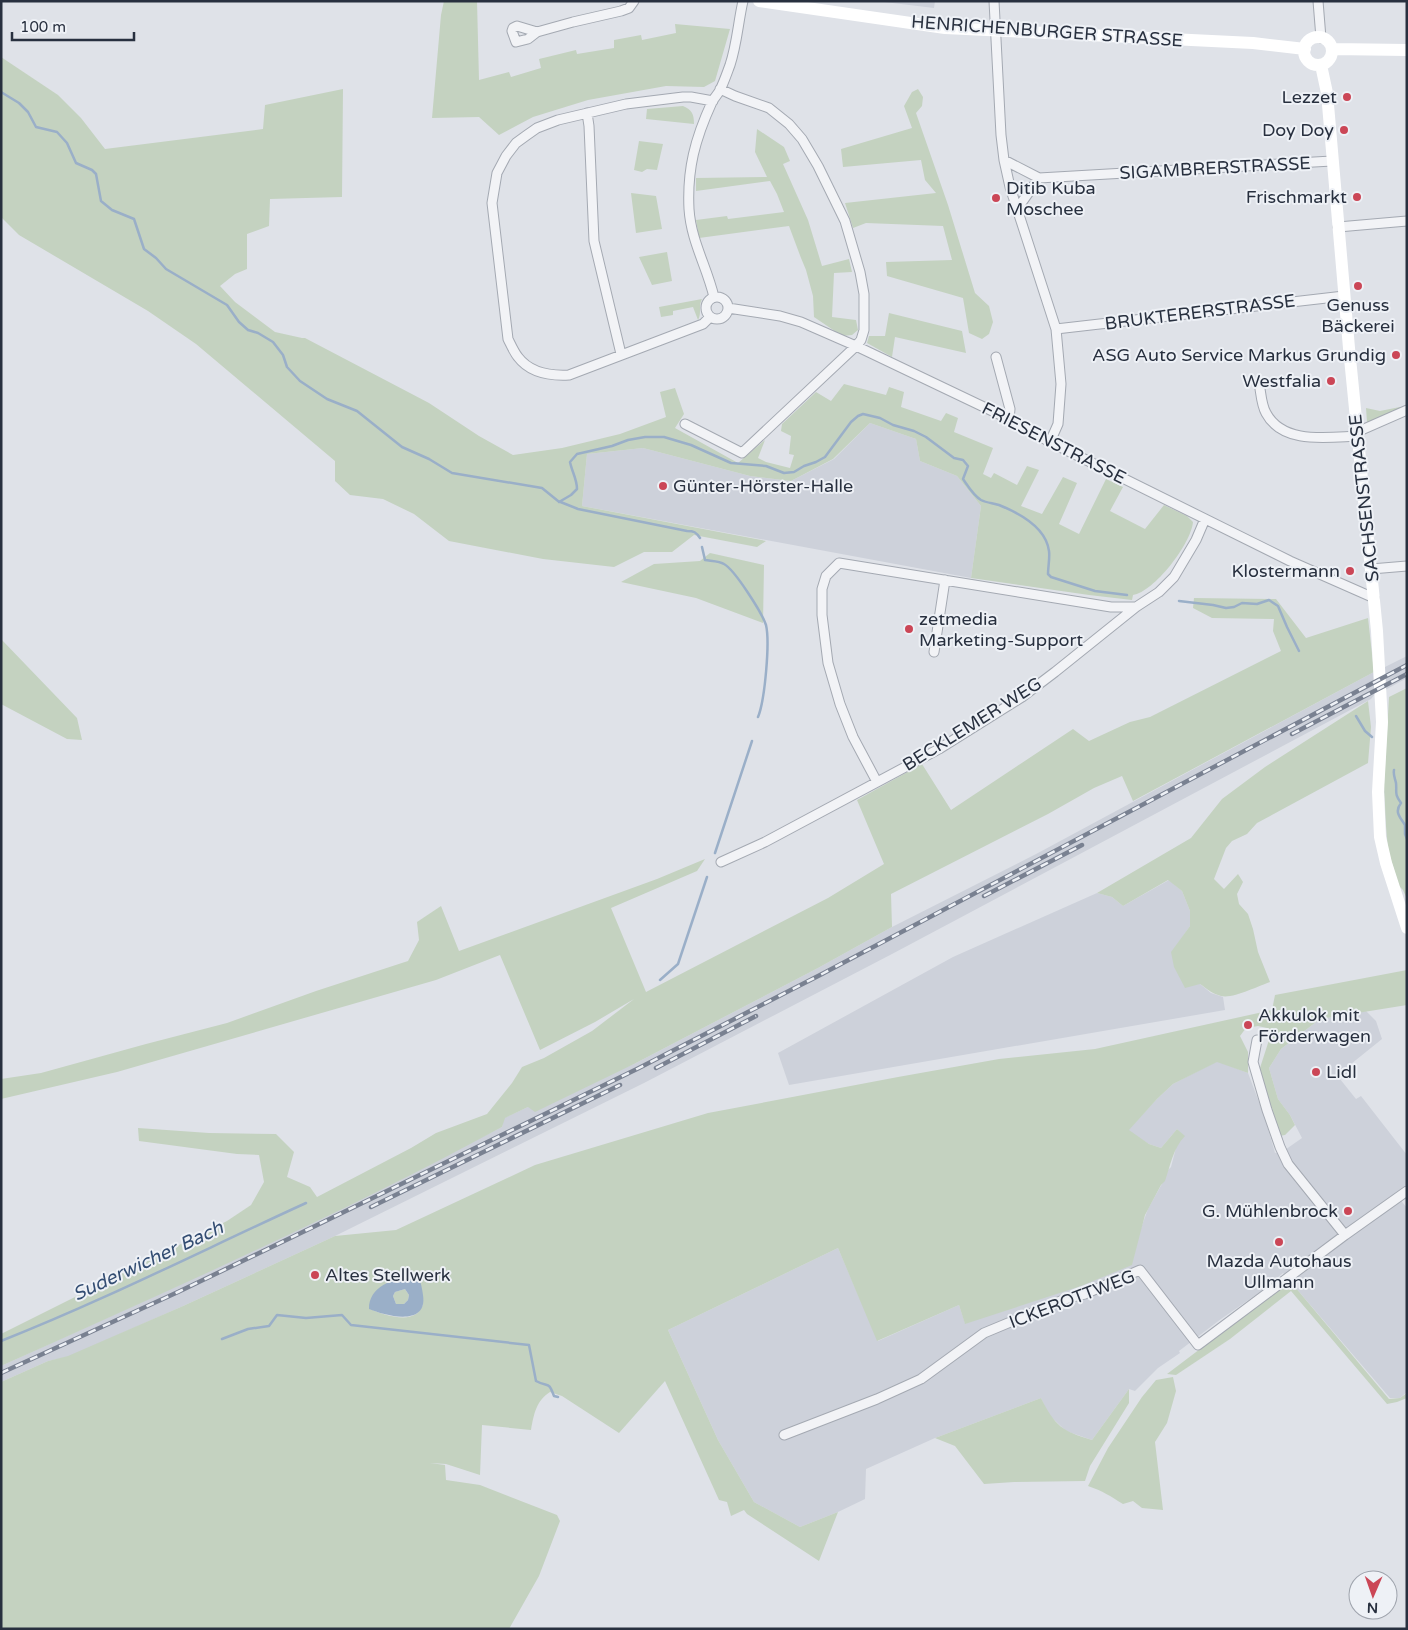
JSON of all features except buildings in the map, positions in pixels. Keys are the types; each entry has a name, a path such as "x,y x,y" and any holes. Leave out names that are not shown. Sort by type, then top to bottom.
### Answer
{"street":[{"path":"537,32 621,11 629,8 634,1"},
{"path":"714,297 693,234 689,196 691,163 694,146 720,89 736,44 743,1"},
{"name":"HENRICHENBURGER STRASSE","path":"760,1 945,28 996,32 1253,43 1305,48"},
{"path":"994,1 1000,127 1004,160 1017,209 1056,329 1061,384 1058,424 1050,442"},
{"path":"1318,1 1320,38"},
{"path":"1320,38 1326,40 1332,49 1330,59 1321,65 1311,63 1307,59 1305,48 1310,40 1320,38"},
{"path":"1332,49 1407,50"},
{"name":"SACHSENSTRASSE","path":"1321,65 1327,93 1344,296 1374,598 1382,722 1378,792 1380,837 1386,863 1407,928"},
{"path":"685,424 742,453 856,346 861,340 864,330 864,294 860,272 845,221 818,166 802,139 789,124 769,108 720,89"},
{"path":"710,316 703,324 569,374 543,374 532,370 518,357 508,339 492,203 497,173 506,156 516,143 537,128 558,120 626,104 691,97 713,101"},
{"path":"587,113 594,241 621,354"},
{"path":"1004,160 1039,178 1017,209"},
{"name":"SIGAMBRERSTRASSE","path":"1039,178 1332,161"},
{"path":"1338,227 1407,221"},
{"path":"717,296 724,299 728,308 723,317 717,319 710,316 706,307 708,301 717,296"},
{"name":"BRUKTERERSTRASSE","path":"1056,329 1344,296"},
{"name":"FRIESENSTRASSE","path":"728,308 780,316 801,322 856,346 1009,420 1290,561 1374,598"},
{"path":"996,357 1010,409 1009,420"},
{"path":"1260,383 1266,414 1273,422 1286,431 1302,436 1316,438 1358,434 1407,410"},
{"name":"BECKLEMER WEG","path":"721,862 765,842 877,782 938,749 1001,711 1055,672 1136,607 1159,592 1174,577 1196,540 1205,519"},
{"path":"877,782 853,737 840,704 828,663 822,615 822,589 826,576 839,563 1111,607 1136,607"},
{"path":"1371,569 1407,566"},
{"path":"934,652 945,580"},
{"path":"1258,1040 1253,1062 1280,1147 1288,1164 1345,1235"},
{"name":"ICKEROTTWEG","path":"784,1435 876,1399 920,1379 984,1333 1068,1298 1086,1294 1140,1270 1198,1345 1407,1191"}],"shaded area":[{"path":"876,1 935,1 934,8"},
{"path":"870,423 916,439 920,461 957,476 981,506 971,578 582,506 587,454 643,448 750,476 791,481 834,459"},
{"path":"1407,656 1407,678 1385,690 1383,668"},
{"path":"1374,672 1375,694 1371,699 892,954 644,1083 335,1236 68,1357 48,1361 1,1382 1,1366 333,1212 502,1127 504,1118 634,1064 818,968 892,927 1038,853"},
{"path":"1169,880 1182,891 1190,911 1190,926 1172,952 1200,984 1211,993 1223,997 1225,1010 789,1085 778,1053 953,957 1097,893 1112,897 1123,906"},
{"path":"1366,1011 1376,1021 1382,1039 1351,1064 1354,1068 1340,1079 1356,1099 1361,1096 1407,1155 1407,1184 1395,1193 1407,1208 1407,1392 1400,1398 1390,1398 1283,1273 1179,1351 1180,1353 1158,1368 1135,1391 1129,1389 1092,1440 1066,1431 1049,1415 1041,1398 935,1438 866,1469 865,1499 800,1527 754,1502 718,1440 668,1330 838,1248 878,1341 959,1305 965,1323 1141,1228 1148,1209 1167,1171 1171,1167 1177,1144 1184,1136 1177,1129 1161,1148 1149,1144 1128,1130 1173,1084 1217,1061 1248,1073 1265,1118 1275,1153 1282,1152 1302,1138 1290,1115 1278,1099 1269,1068 1281,1049 1320,1019"}],"green space":[{"path":"444,1 477,1 479,80 509,72 511,77 541,68 539,59 576,50 577,54 614,48 614,40 641,35 642,40 676,33 675,24 730,29 715,81 704,87 666,86 588,100 533,117 499,135 479,117 432,118 441,15"},
{"path":"1,57 58,95 81,118 105,149 263,129 265,105 343,89 342,197 270,199 269,226 247,234 247,269 235,274 220,286 235,302 275,332 305,338 429,403 479,436 513,455 562,448 620,434 666,417 660,392 675,388 684,414 675,428 738,463 765,440 758,458 790,468 794,455 789,454 791,436 781,431 782,424 816,392 831,401 844,384 886,395 889,387 904,392 901,407 941,421 946,413 958,418 954,432 993,448 983,474 991,478 994,473 1017,485 1027,466 1039,470 1021,506 1042,514 1063,477 1077,483 1059,524 1079,534 1106,479 1123,487 1110,511 1145,529 1164,505 1187,516 1193,522 1191,531 1179,554 1170,566 1151,585 1142,592 1133,595 1132,600 971,578 981,506 957,476 920,461 916,439 870,423 833,459 791,481 750,476 643,448 587,454 582,506 766,541 757,547 694,535 672,552 644,552 614,567 543,559 449,541 414,514 383,499 350,495 335,481 335,461 196,344 148,311 19,235 1,217"},
{"path":"918,89 923,97 922,106 916,113 948,205 975,293 989,306 993,322 989,334 982,339 969,333 963,298 887,276 886,262 952,260 943,226 866,223 853,228 845,203 936,193 925,180 921,160 843,167 841,149 912,128 904,106 912,92"},
{"path":"683,106 692,113 694,124 646,119 647,109"},
{"path":"757,129 784,147 790,161 783,164 808,220 822,266 849,259 852,272 834,273 832,317 856,320 858,330 852,335 842,336 814,317 813,296 806,270 789,226 699,238 696,220 727,216 728,219 784,212 770,181 696,191 696,178 767,177 755,152"},
{"path":"639,141 663,144 657,170 647,169 642,172 634,170"},
{"path":"631,193 656,196 662,229 636,233"},
{"path":"667,252 672,281 652,285 639,257"},
{"path":"702,299 698,320 693,307 673,311 673,315 661,317 659,307"},
{"path":"889,313 962,331 966,353 895,337 892,357 867,343 869,336 885,336"},
{"path":"1400,407 1401,411 1368,424 1367,422 1366,408 1380,411"},
{"path":"710,553 764,565 763,623 696,598 621,582 654,564 700,561"},
{"path":"1194,598 1276,599 1306,638 1368,618 1374,672 1133,801 1122,776 1094,788 1048,814 891,894 892,927 818,968 634,1064 535,1112 528,1107 505,1118 502,1127 379,1191 191,1280 1,1366 1,1334 227,1221 251,1205 264,1182 259,1155 237,1154 139,1141 138,1128 209,1133 276,1134 294,1152 287,1177 310,1187 317,1197 436,1133 487,1114 512,1083 522,1067 544,1058 592,1031 634,999 595,1022 540,1050 500,955 436,980 117,1072 1,1099 1,1079 41,1073 227,1023 408,961 419,940 417,922 441,906 459,951 657,879 705,859 697,871 611,908 646,992 828,898 884,864 857,800 922,764 951,810 1073,729 1089,741 1130,722 1150,717 1281,651 1273,631 1274,619 1212,618 1193,608"},
{"path":"1,639 77,718 82,740 67,739 1,704"},
{"path":"1407,688 1407,899 1399,886 1388,850 1384,785 1389,697"},
{"path":"1368,701 1371,727 1368,763 1257,823 1247,834 1232,841 1226,848 1214,879 1224,889 1238,874 1243,882 1237,894 1239,904 1248,914 1258,952 1270,982 1232,996 1215,994 1200,984 1185,988 1174,967 1171,952 1190,926 1190,911 1182,891 1168,880 1123,906 1112,897 1097,893 1191,838 1222,799 1265,767"},
{"path":"1407,970 1407,1005 1320,1019 1281,1049 1269,1068 1278,1099 1295,1125 1285,1135 1279,1136 1259,1071 1269,1040 1267,1028 1258,1026 1246,1028 1240,1036 1248,1052 1248,1073 1217,1062 1173,1084 1157,1099 1129,1130 1149,1144 1161,1148 1177,1129 1185,1136 1175,1152 1165,1181 1145,1215 1132,1265 1081,1286 965,1324 959,1305 877,1341 838,1248 668,1330 718,1440 754,1502 800,1527 838,1512 819,1561 747,1514 744,1510 731,1516 727,1502 719,1500 665,1381 619,1433 562,1396 550,1392 539,1404 531,1430 482,1425 480,1475 446,1464 430,1463 445,1465 446,1480 480,1485 557,1515 560,1521 539,1576 509,1629 1,1629 1,1382 48,1361 68,1356 183,1306 335,1236 396,1230 535,1165 708,1113 999,1059 1095,1049 1272,1010 1275,995","holes":["412,1276 423,1305 419,1312 406,1317 386,1315 370,1309 389,1283"]},
{"path":"1290,1281 1389,1399 1400,1398 1407,1393 1407,1398 1387,1404 1291,1291 1230,1339 1176,1375 1167,1374"},
{"path":"405,1289 409,1295 408,1300 404,1304 396,1304 393,1296 395,1292"},
{"path":"1173,1377 1176,1391 1167,1423 1155,1442 1163,1510 1142,1508 1133,1501 1123,1504 1088,1486 1108,1448 1142,1397 1156,1380"},
{"path":"1129,1389 1129,1403 1090,1466 1085,1481 984,1484 955,1446 935,1438 1041,1398 1060,1426 1073,1434 1092,1440"}],"water":[{"path":"418,1276 419,1278 423,1305 419,1312 404,1317 369,1309 370,1301 378,1289 383,1285 405,1277","holes":["405,1289 409,1295 408,1300 404,1304 396,1304 393,1296 395,1292"]}],"waterway":[{"name":"Suderwicher Bach","path":"1,92 19,103 28,112 36,127 57,132 67,143 76,163 92,170 96,174 101,201 112,210 134,219 144,249 166,269 227,305 239,322 248,330 258,333 273,342 283,355 287,367 300,381 327,399 357,411 402,447 429,459 452,473 542,488 558,501 578,509 693,532 700,538"},
{"name":"Suderwicher Bach","path":"559,502 577,489 570,462 577,454 612,446 628,440 645,437 664,437 691,445 731,463 766,466 784,473 794,472 825,457 851,422 863,414 880,418 893,425 914,431 926,437 954,458 963,460 968,466 963,479 976,496 981,500 1015,512 1030,522 1043,535 1049,551 1048,574 1051,577 1095,591 1127,595"},
{"name":"Suderwicher Bach","path":"702,547 705,560 722,563 735,574 754,602 766,625 766,671 763,698 758,717"},
{"name":"Suderwicher Bach","path":"1179,601 1226,608 1242,603 1257,604 1269,600 1278,606 1299,651"},
{"path":"1356,716 1365,731 1372,737"},
{"name":"Suderwicher Bach","path":"715,853 752,741"},
{"path":"1394,770 1397,795 1401,803 1398,812 1405,825 1407,839"},
{"name":"Suderwicher Bach","path":"660,980 678,964 707,877"},
{"name":"Suderwicher Bach","path":"1,1341 117,1291 306,1203"},
{"path":"222,1339 248,1329 269,1326 277,1315 306,1318 342,1315 351,1325 529,1345 536,1381 549,1386 554,1396 558,1397"}],"railway":[{"path":"1,1373 178,1292 637,1069 822,974 1407,665"},
{"path":"1292,734 1407,674"},
{"path":"984,896 1082,845"},
{"path":"656,1068 756,1016"},
{"path":"371,1207 620,1085"}],"place":[{"name":"Lezzet","path":"1347,97"},
{"name":"Doy Doy","path":"1344,130"},
{"name":"Frischmarkt","path":"1357,197"},
{"name":"Ditib Kuba Moschee","path":"996,198"},
{"name":"Genuss Bäckerei","path":"1358,286"},
{"name":"ASG Auto Service Markus Grundig","path":"1396,355"},
{"name":"Westfalia","path":"1331,381"},
{"name":"Günter-Hörster-Halle","path":"663,486"},
{"name":"Klostermann","path":"1350,571"},
{"name":"zetmedia Marketing-Support","path":"909,629"},
{"name":"Akkulok mit Förderwagen","path":"1248,1025"},
{"name":"Lidl","path":"1316,1072"},
{"name":"G. Mühlenbrock","path":"1348,1211"},
{"name":"Mazda Autohaus Ullmann","path":"1279,1242"},
{"name":"Altes Stellwerk","path":"315,1275"}]}
